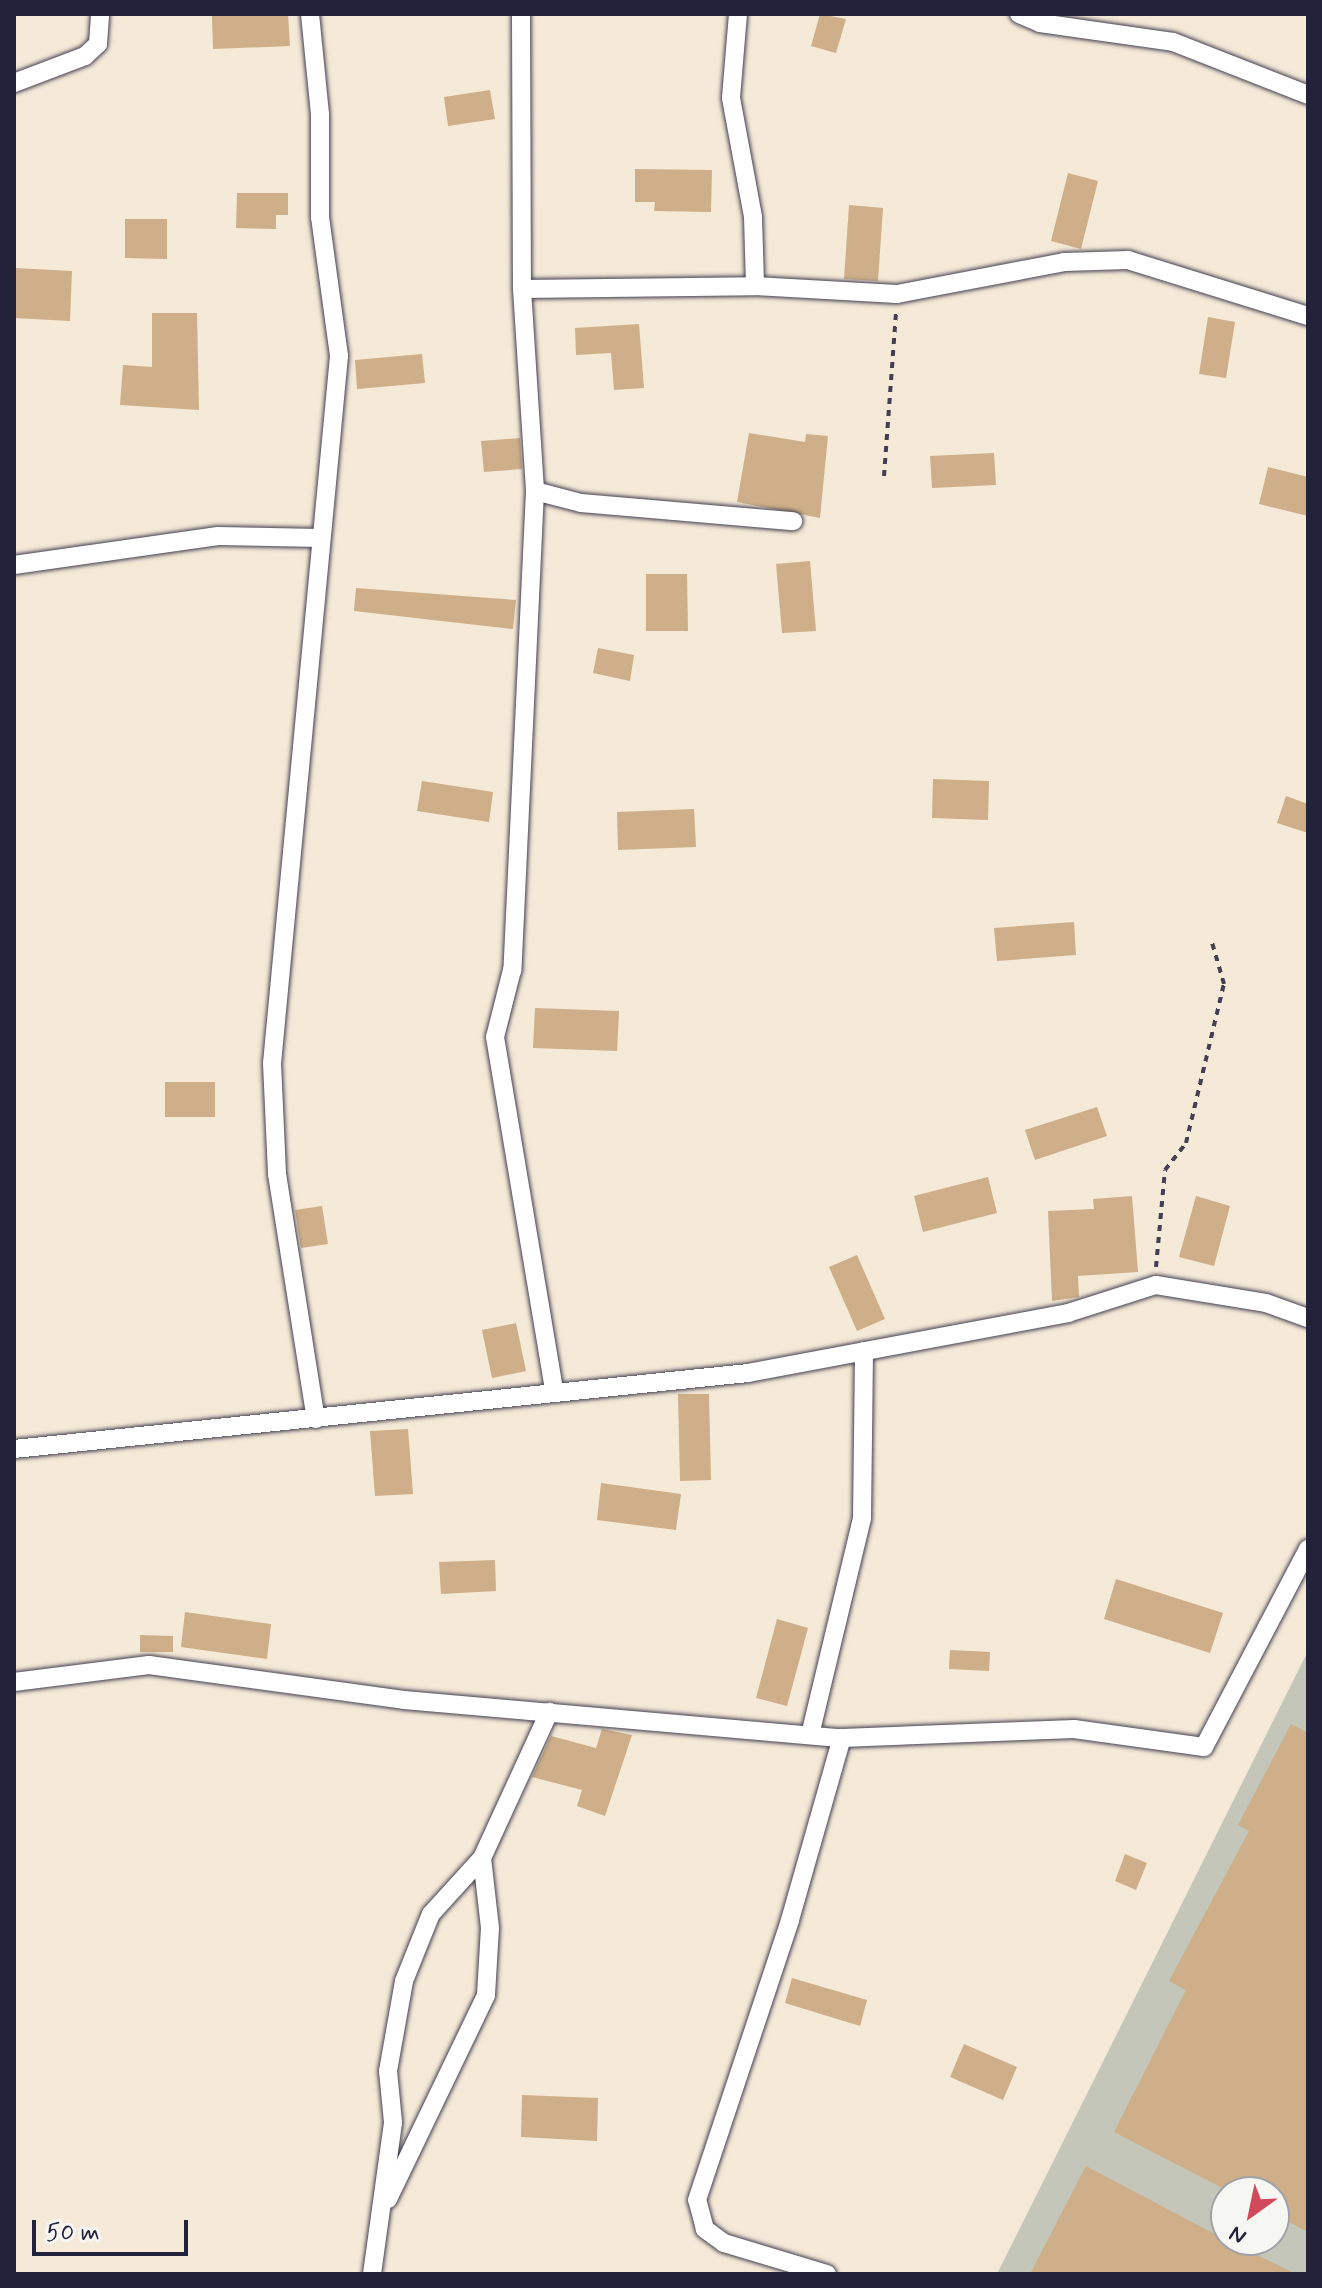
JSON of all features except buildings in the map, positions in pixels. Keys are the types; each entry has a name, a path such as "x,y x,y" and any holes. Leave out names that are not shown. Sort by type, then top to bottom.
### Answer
{"street":[{"path":"14,83 85,56 98,44 100,14"},
{"path":"310,14 320,115 320,217 339,356 272,1063 277,1174 316,1419"},
{"path":"521,14 522,289 535,491 512,970 495,1037 554,1391"},
{"path":"738,14 731,98 753,217 755,286"},
{"path":"1019,14 1040,23 1173,42 1308,95"},
{"path":"522,289 755,286 897,294 1064,262 1128,260 1308,316"},
{"path":"535,491 581,503 793,521"},
{"path":"14,565 218,536 321,538"},
{"path":"14,1449 748,1373 1068,1313 1156,1285 1266,1303 1308,1318"},
{"path":"810,1735 862,1518 864,1351"},
{"path":"14,1682 149,1665 404,1700 842,1738 1074,1729 1204,1747 1308,1549"},
{"path":"372,2274 393,2122 388,2071 404,1981 431,1914 482,1858 549,1712"},
{"path":"827,2274 724,2243 705,2229 697,2200 790,1920 842,1738"},
{"path":"380,2216 486,1995 490,1928 482,1858"}],"path":[{"path":"884,476 897,294"},
{"path":"1156,1285 1165,1170 1186,1143 1224,984 1211,939"}],"shaded area":[{"path":"1308,1651 1308,2274 997,2274"}]}
